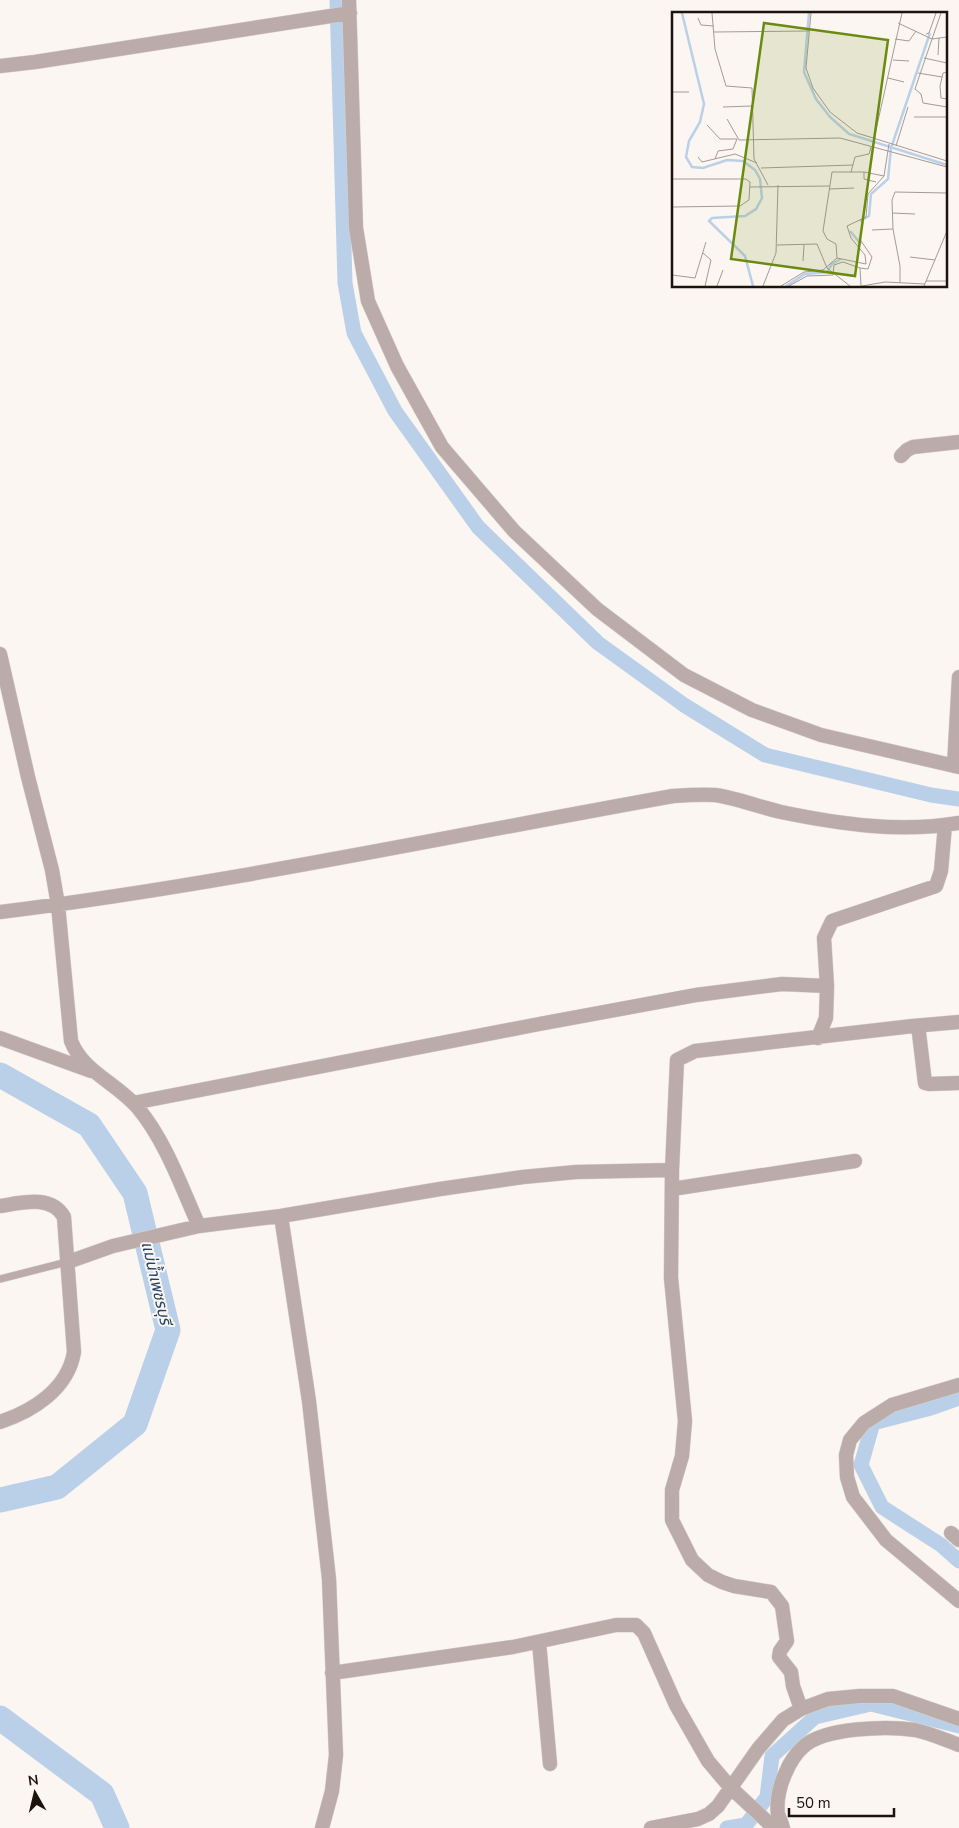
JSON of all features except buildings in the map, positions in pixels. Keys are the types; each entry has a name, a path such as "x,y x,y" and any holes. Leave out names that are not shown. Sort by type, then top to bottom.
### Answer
{"street":[{"path":"0,66 324,16 348,9 356,228 368,301 397,366 442,448 514,531 597,609 684,675 752,710 821,735 956,767 959,677"},
{"path":"901,456 906,450 913,447 959,442"},
{"path":"0,654 28,777 52,870 58,905 71,1041 81,1059 133,1103 149,1123 164,1149 199,1226"},
{"path":"0,912 246,876 393,850 673,796 714,795 801,816 893,828 952,824 936,886 832,921 824,938 827,986 826,1018 818,1038"},
{"path":"133,1103 696,995 782,984 827,986"},
{"path":"801,1709 793,1686 791,1672 779,1657 780,1651 787,1641 782,1606 771,1592 734,1586 708,1575 692,1560 672,1520 672,1490 682,1456 685,1421 671,1278 672,1170 677,1060 695,1051 959,1022"},
{"path":"913,1026 920,1033 925,1082 929,1084 959,1083"},
{"path":"0,1038 94,1071"},
{"path":"672,1189 855,1160"},
{"path":"68,1262 113,1246 199,1226 281,1216 523,1176 576,1172 672,1170"},
{"path":"0,1206 48,1203 57,1208 64,1217 66,1222 74,1352 69,1372 61,1384 34,1406 0,1422"},
{"path":"281,1216 309,1401 329,1579 332,1673 336,1721 335,1774 322,1828"},
{"path":"959,1386 892,1405 864,1423 850,1440 846,1455 847,1476 854,1497 886,1540 959,1601"},
{"path":"332,1673 539,1642 624,1624 636,1625 647,1639 660,1672 688,1727 708,1760 733,1790 774,1828"},
{"path":"539,1642 550,1764"},
{"path":"651,1828 698,1819 709,1814 733,1790 758,1749 783,1720 801,1709 828,1699 860,1696 893,1696 959,1719"},
{"path":"783,1828 778,1813 780,1788 783,1778 803,1746 816,1739 829,1734 852,1730 880,1728 916,1730 959,1745"}],"lane":[{"path":"0,1279 68,1262"}],"waterway":[{"path":"337,0 345,283 354,333 395,411 478,527 598,643 684,705 765,755 931,795 959,799"},
{"name":"แม่น้ำเพชรบุรี","path":"0,1075 89,1125 135,1193 168,1330 135,1424 57,1487 0,1500"},
{"path":"959,1398 931,1408 873,1423 861,1465 882,1507 941,1545 959,1561"},
{"path":"727,1828 746,1825 767,1797 772,1756 815,1717 871,1704 959,1726"},
{"name":"แม่น้ำเพชรบุรี","path":"0,1718 102,1794 117,1828"}]}
